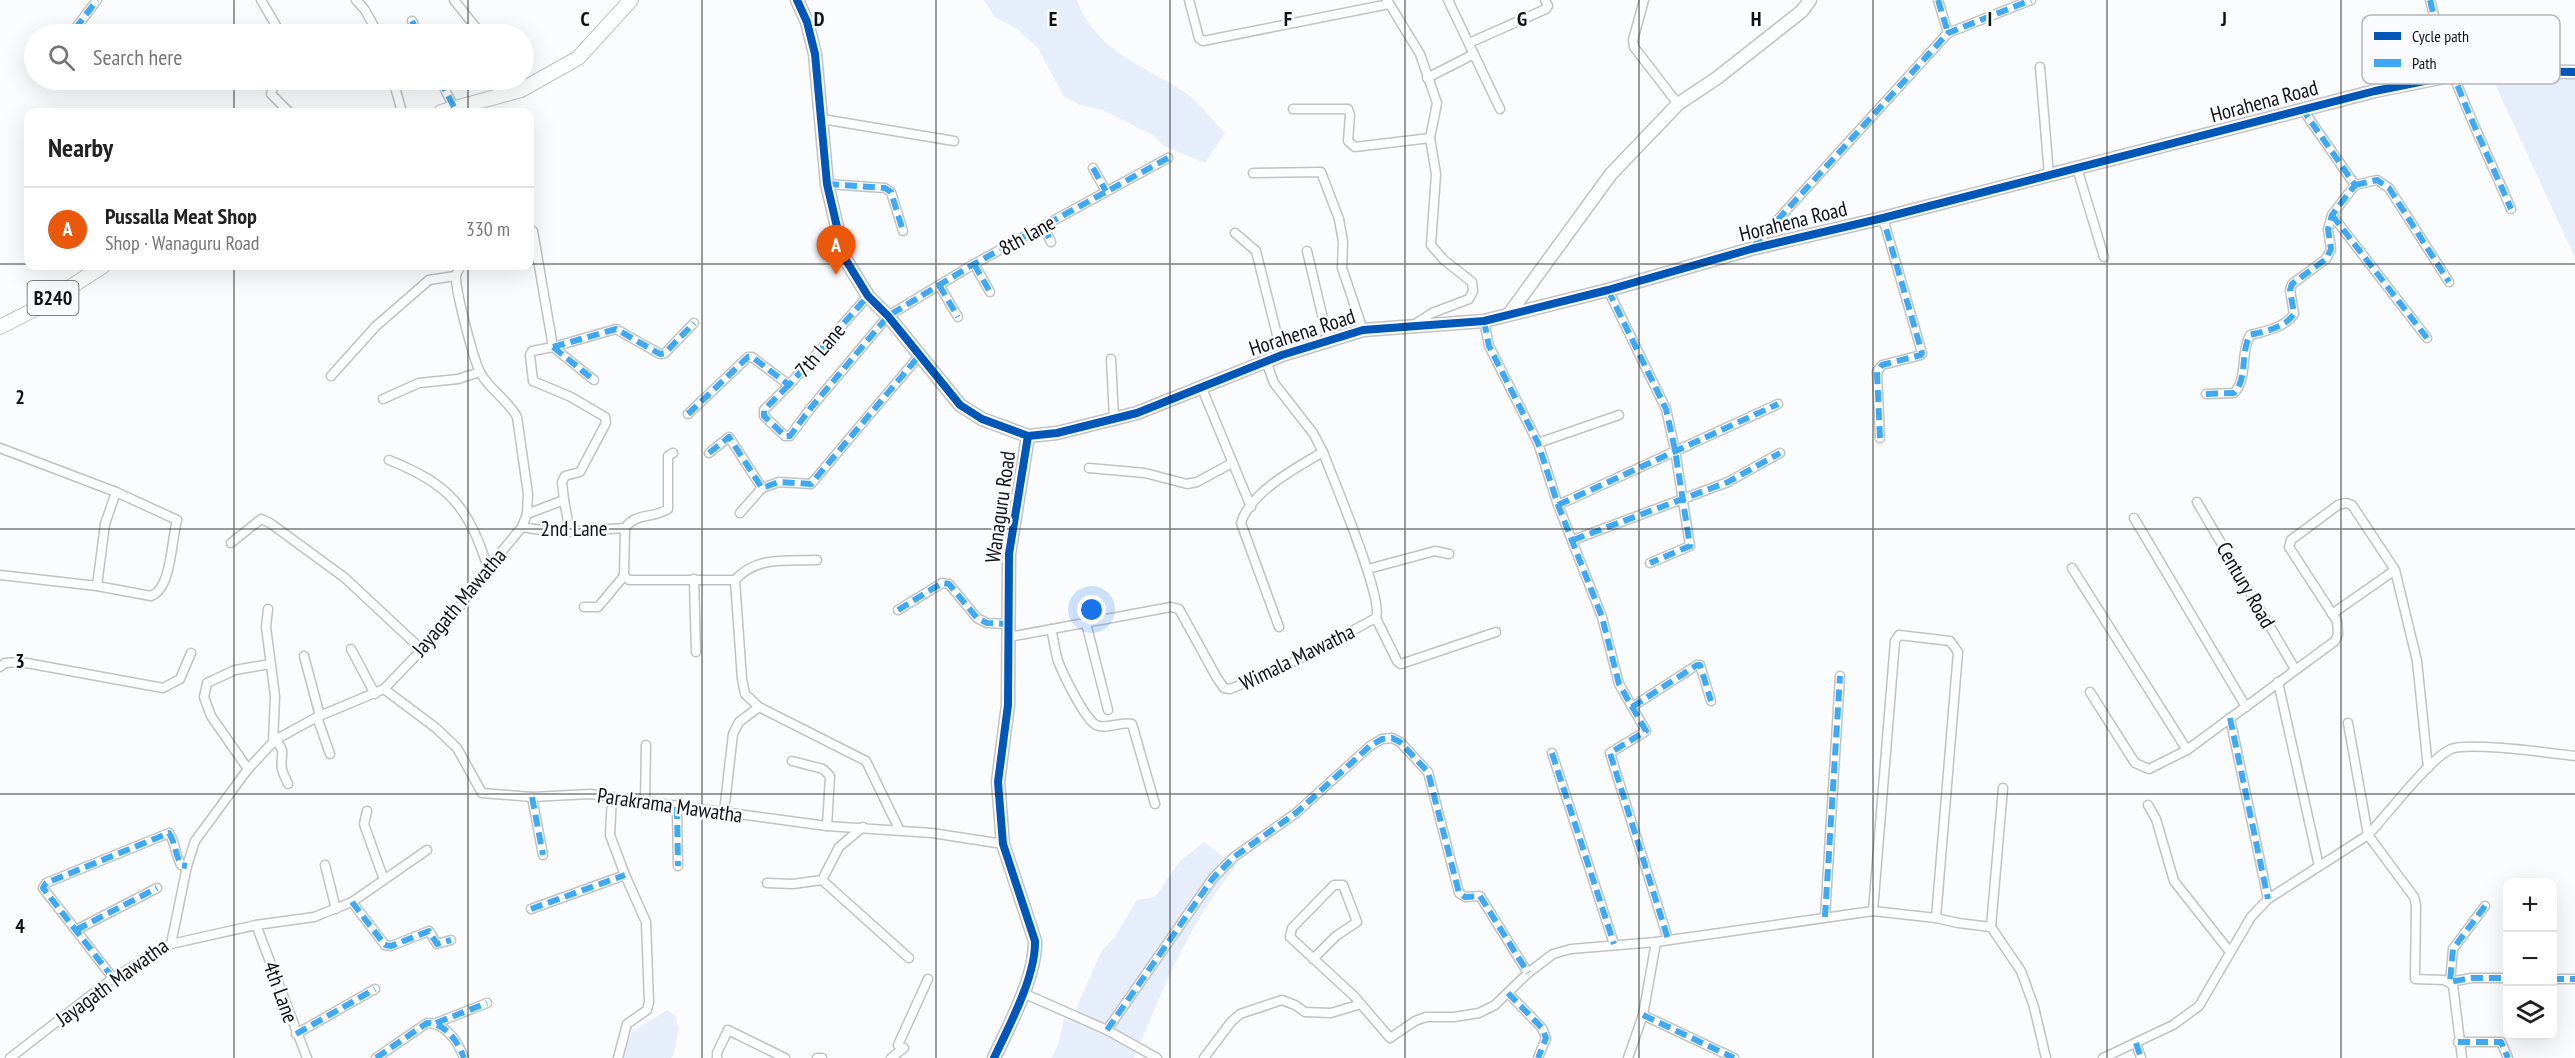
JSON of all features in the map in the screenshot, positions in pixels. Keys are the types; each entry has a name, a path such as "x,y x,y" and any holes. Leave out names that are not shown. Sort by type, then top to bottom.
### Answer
{"main road":[{"path":"534,78 578,58 631,0"},
{"path":"458,108 505,90"},
{"name":"B240","path":"0,327 41,306 97,270"}],"street":[{"path":"79,24 97,0"},
{"path":"261,0 275,24"},
{"path":"356,0 373,24"},
{"path":"454,0 473,24"},
{"name":"Wanaguru Road","path":"797,0 807,22 815,54 827,184 844,257 868,296 888,316 960,405 982,418 1028,436 1009,554 1008,705 998,782 1003,844 1035,941 1035,949 1023,993 994,1058"},
{"path":"1189,0 1199,38 1203,41 1388,2 1420,54 1437,103 1430,138 1436,174 1431,245 1444,260 1472,282 1473,291 1469,299 1432,313 1411,327"},
{"path":"1448,0 1500,109"},
{"path":"1469,42 1546,9 1548,6 1545,0"},
{"path":"1644,0 1633,40 1634,46 1678,104"},
{"path":"1509,314 1611,174 1678,104 1717,78 1802,11 1810,0"},
{"path":"1938,0 1948,33"},
{"path":"1751,249 1948,33 2031,0"},
{"path":"2430,0 2434,15"},
{"path":"1427,78 1474,54"},
{"path":"2040,67 2049,175"},
{"name":"Horahena Road","path":"2560,72 2575,72"},
{"name":"Horahena Road","path":"1028,436 1057,433 1137,413 1282,355 1363,330 1484,321 1608,290 1751,249 2409,84"},
{"path":"2458,84 2511,209"},
{"path":"272,90 271,94 285,108"},
{"path":"396,90 401,108"},
{"path":"446,90 455,108"},
{"path":"1293,109 1347,109 1350,115 1348,141 1355,147 1430,138"},
{"path":"2303,110 2355,184"},
{"path":"822,119 954,141"},
{"name":"8th lane","path":"789,385 764,410 764,416 785,436 790,436 888,316 974,264 1168,158"},
{"path":"1093,168 1106,191"},
{"path":"2077,168 2104,257"},
{"path":"1253,173 1321,172 1339,219 1343,242 1342,267 1363,330"},
{"path":"2206,394 2234,393 2240,387 2244,345 2250,335 2274,329 2289,322 2294,314 2290,290 2292,284 2326,259 2331,249 2328,229 2332,215 2355,184 2377,180 2389,188 2450,282"},
{"path":"827,184 885,188 891,192 903,231"},
{"path":"2332,215 2427,338"},
{"path":"1880,438 1877,372 1882,365 1921,355 1922,352 1882,218"},
{"path":"1044,227 1051,242"},
{"path":"1235,233 1256,251 1282,355"},
{"path":"534,237 553,347 594,380"},
{"path":"1307,252 1328,340"},
{"path":"974,264 990,292"},
{"path":"331,376 376,326 429,280 455,276 458,270"},
{"name":"Jayagath Mawatha","path":"10,1058 113,978 171,944 187,866 195,841 248,769 274,741 319,717 384,689 450,620 522,526 527,514 528,494 517,417 512,407 496,395 480,372 458,296 455,276"},
{"path":"939,285 958,317"},
{"path":"1608,290 1665,409 1675,450 1690,546 1681,552 1650,563"},
{"name":"7th Lane","path":"688,414 748,357 752,357 789,385 868,296"},
{"path":"1484,321 1489,346 1538,443 1558,505 1602,617 1619,684 1646,731 1610,753 1668,939"},
{"path":"570,532 562,482 565,476 580,472 606,423 605,417 571,397 533,381 531,351 616,329 660,354 665,353 694,323"},
{"path":"740,513 762,488 779,482 811,484 919,356"},
{"path":"1111,359 1113,418"},
{"name":"Wimala Mawatha","path":"1009,637 1171,607 1179,609 1217,678 1224,688 1230,688 1286,666 1376,618 1377,609 1368,569 1323,452 1313,433 1274,382 1266,361"},
{"path":"383,399 419,382 458,379 480,372"},
{"path":"1201,386 1251,507"},
{"path":"1558,505 1778,405"},
{"path":"1538,443 1619,415"},
{"path":"708,453 729,437 762,488"},
{"path":"0,448 116,492 177,520 172,535 166,582 159,593 151,596 96,586 0,575"},
{"path":"1279,627 1241,523 1244,515 1273,481 1323,452"},
{"path":"584,607 598,607 624,576 625,528 634,518 663,513 668,509 668,456 673,453"},
{"path":"1573,540 1728,482 1780,453"},
{"path":"389,460 421,472 442,487 463,510 488,568"},
{"path":"1089,468 1145,473 1187,484 1197,482 1232,463"},
{"path":"96,586 105,524 116,492"},
{"name":"2nd Lane","path":"527,514 564,500"},
{"name":"Century Road","path":"2197,502 2295,669"},
{"path":"2090,692 2135,763 2149,769 2187,750 2246,707 2335,641 2338,634 2337,621 2289,547 2291,540 2338,505 2346,503 2352,505 2395,570 2417,661 2428,768"},
{"path":"2134,518 2246,707"},
{"path":"231,543 261,519 270,523 345,578 421,649"},
{"name":"2nd Lane","path":"522,526 547,532 625,528"},
{"path":"1368,569 1435,551 1449,554"},
{"path":"817,560 760,562 742,571 735,580 745,694 759,707 866,761 899,829"},
{"path":"2072,568 2187,750"},
{"path":"2332,614 2395,570"},
{"path":"624,576 629,580 735,580"},
{"path":"694,579 696,652"},
{"path":"898,610 942,583 949,584 977,618 987,623 1007,624"},
{"path":"268,609 266,627 274,696 274,741 281,746 283,754 281,767 288,784"},
{"path":"1376,618 1397,662 1401,664 1496,632"},
{"path":"1086,623 1108,710"},
{"path":"1051,629 1059,662 1082,708 1092,721 1096,725 1103,726 1132,724 1155,804"},
{"path":"1873,911 1895,641 1899,635 1950,641 1958,652 1936,918"},
{"path":"351,649 375,694"},
{"path":"0,667 5,663 21,662 163,688 180,679 191,653"},
{"path":"304,656 330,754"},
{"path":"248,769 211,716 204,697 207,683 235,670 270,664"},
{"path":"1632,707 1698,665 1700,665 1711,701"},
{"path":"1825,917 1840,676"},
{"path":"2278,682 2319,866"},
{"name":"Parakrama Mawatha","path":"384,689 457,748 482,793 532,797 590,794 827,826 899,829 1003,844"},
{"path":"724,812 734,734 739,722 759,707"},
{"path":"2230,718 2268,899"},
{"path":"2348,723 2368,836 2414,897 2416,905 2415,979 2450,982 2471,978 2503,978"},
{"path":"1107,1030 1213,878 1234,857 1296,813 1370,746 1382,739 1392,738 1400,742 1428,772 1459,893 1465,897 1480,896 1528,973"},
{"path":"645,803 646,745"},
{"path":"2103,1058 2173,1025 2199,1006 2251,917 2268,899 2368,836 2440,756 2455,748 2544,752 2575,756"},
{"path":"1552,753 1614,944"},
{"path":"792,761 823,769 830,776 827,826"},
{"path":"2003,788 1991,927 2021,971 2034,1007 2046,1058"},
{"path":"532,797 543,855"},
{"path":"612,797 610,835 646,922 649,1002 646,1010 627,1024 618,1058"},
{"path":"2148,805 2156,819 2174,881 2230,952"},
{"path":"677,807 678,866"},
{"path":"367,811 363,824 384,880"},
{"path":"822,880 839,847 863,827"},
{"path":"113,978 43,888 46,883 169,833 176,843 181,865 187,866"},
{"path":"171,944 256,925 296,922 336,909 352,902 428,850"},
{"path":"325,865 336,909"},
{"path":"531,909 625,875"},
{"path":"767,883 793,884 822,880 909,958"},
{"path":"1313,959 1336,936 1357,922 1343,885 1334,885 1292,928 1290,937 1313,959 1361,1004 1390,1038 1415,1021 1426,1017 1454,1017 1479,1013 1495,1005 1528,973 1553,954 1570,949 1656,942 1873,911 1991,927"},
{"path":"76,930 157,888"},
{"path":"352,902 385,945 391,946 429,931 437,944 451,940"},
{"path":"2462,1058 2458,1042 2454,989 2450,982 2453,949 2486,906"},
{"name":"4th Lane","path":"256,925 307,1058"},
{"path":"1628,1058 1643,1015 1656,942"},
{"path":"891,1058 901,1046 928,979"},
{"path":"2557,979 2575,979"},
{"path":"296,1034 375,988"},
{"path":"1023,993 1107,1030 1156,1058"},
{"path":"1508,993 1542,1028 1546,1038 1538,1058"},
{"path":"1204,1058 1231,1022 1240,1014 1282,1000 1305,1012 1331,1013 1361,1004"},
{"path":"376,1058 427,1023 436,1023 487,1003"},
{"path":"1643,1015 1734,1058"},
{"path":"436,1023 445,1028 464,1058"},
{"path":"717,1058 717,1053 728,1030 785,1058"},
{"path":"2458,1042 2501,1042 2508,1058"},
{"path":"2136,1043 2141,1058"},
{"path":"817,1058 822,1058"}],"shaded area":[{"path":"984,0 1077,0 1095,32 1108,44 1136,64 1189,95 1225,133 1205,163 1164,146 1154,136 1103,110 1080,105 1064,97 1038,48 1017,29 995,17"},
{"path":"2560,72 2575,72 2575,258 2495,84 2560,84"},
{"path":"1204,842 1236,866 1190,934 1134,1058 1052,1058 1058,1045 1064,1019 1073,1021 1102,950 1114,938 1137,900 1155,897 1180,861"},
{"path":"667,1010 675,1015 679,1029 673,1056 671,1058 620,1058 632,1032"}],"marked path":[{"path":"79,24 97,0"},
{"path":"1938,0 1948,33"},
{"path":"1753,247 1948,33 2031,0"},
{"path":"2430,0 2434,15"},
{"path":"2457,84 2511,209"},
{"path":"445,90 454,108"},
{"path":"2206,394 2234,393 2241,381 2245,350 2250,335 2280,326 2294,314 2290,290 2292,284 2326,259 2331,249 2328,229 2332,215 2355,185 2303,110"},
{"path":"789,385 764,410 764,416 785,436 790,436 888,316 974,264 1168,158"},
{"path":"1093,168 1106,191"},
{"path":"2355,185 2377,180 2389,188 2449,282"},
{"path":"827,184 885,188 891,192 903,231"},
{"path":"2332,215 2427,338"},
{"path":"1880,438 1877,372 1882,365 1922,353 1883,218"},
{"path":"1044,227 1051,242"},
{"path":"974,264 990,292"},
{"path":"939,285 958,317"},
{"path":"1608,290 1666,409 1690,546 1650,563"},
{"path":"688,414 748,357 752,357 789,385 868,296"},
{"path":"1484,321 1489,346 1538,443 1558,505 1602,617 1619,684 1646,731 1610,753 1668,939"},
{"path":"553,347 616,329 660,354 665,353 694,323"},
{"path":"553,347 594,380"},
{"path":"709,453 729,437 762,488 779,482 811,484 919,356"},
{"path":"1558,505 1778,404"},
{"path":"1573,540 1728,482 1780,453"},
{"path":"898,610 942,583 949,584 977,618 987,623 1007,624"},
{"path":"1632,707 1697,665 1700,665 1711,701"},
{"path":"1825,917 1840,676"},
{"path":"2230,718 2268,899"},
{"path":"1107,1030 1213,878 1234,857 1296,813 1370,746 1382,739 1392,738 1400,742 1428,772 1459,893 1465,897 1480,896 1528,973"},
{"path":"1552,753 1614,944"},
{"path":"532,797 543,855"},
{"path":"677,807 678,866"},
{"path":"113,978 43,888 46,883 169,833 181,865 187,866"},
{"path":"531,909 625,875"},
{"path":"76,930 157,888"},
{"path":"352,902 385,945 391,946 429,931 437,944 451,940"},
{"path":"2485,906 2453,949 2450,982 2471,978 2503,978"},
{"path":"2557,979 2575,979"},
{"path":"296,1034 375,989"},
{"path":"1508,993 1542,1028 1546,1038 1538,1058"},
{"path":"436,1023 487,1003"},
{"path":"1643,1015 1734,1058"},
{"path":"376,1058 427,1023 440,1026 450,1034 464,1058"},
{"path":"2458,1042 2501,1042 2508,1058"},
{"path":"2136,1043 2141,1058"}],"cycle path":[{"path":"797,0 807,22 815,54 827,184 844,257 868,296 888,316 960,405 982,419 1028,436 1009,554 1008,705 998,782 1003,844 1035,941 1031,970 1026,985 994,1058"},
{"path":"2560,72 2575,72"},
{"path":"1028,436 1057,433 1137,413 1282,355 1363,330 1484,321 1608,290 1751,249 1883,218 2410,84"}],"place":[{"name":"Pussalla Meat Shop","path":"836,275"}]}
